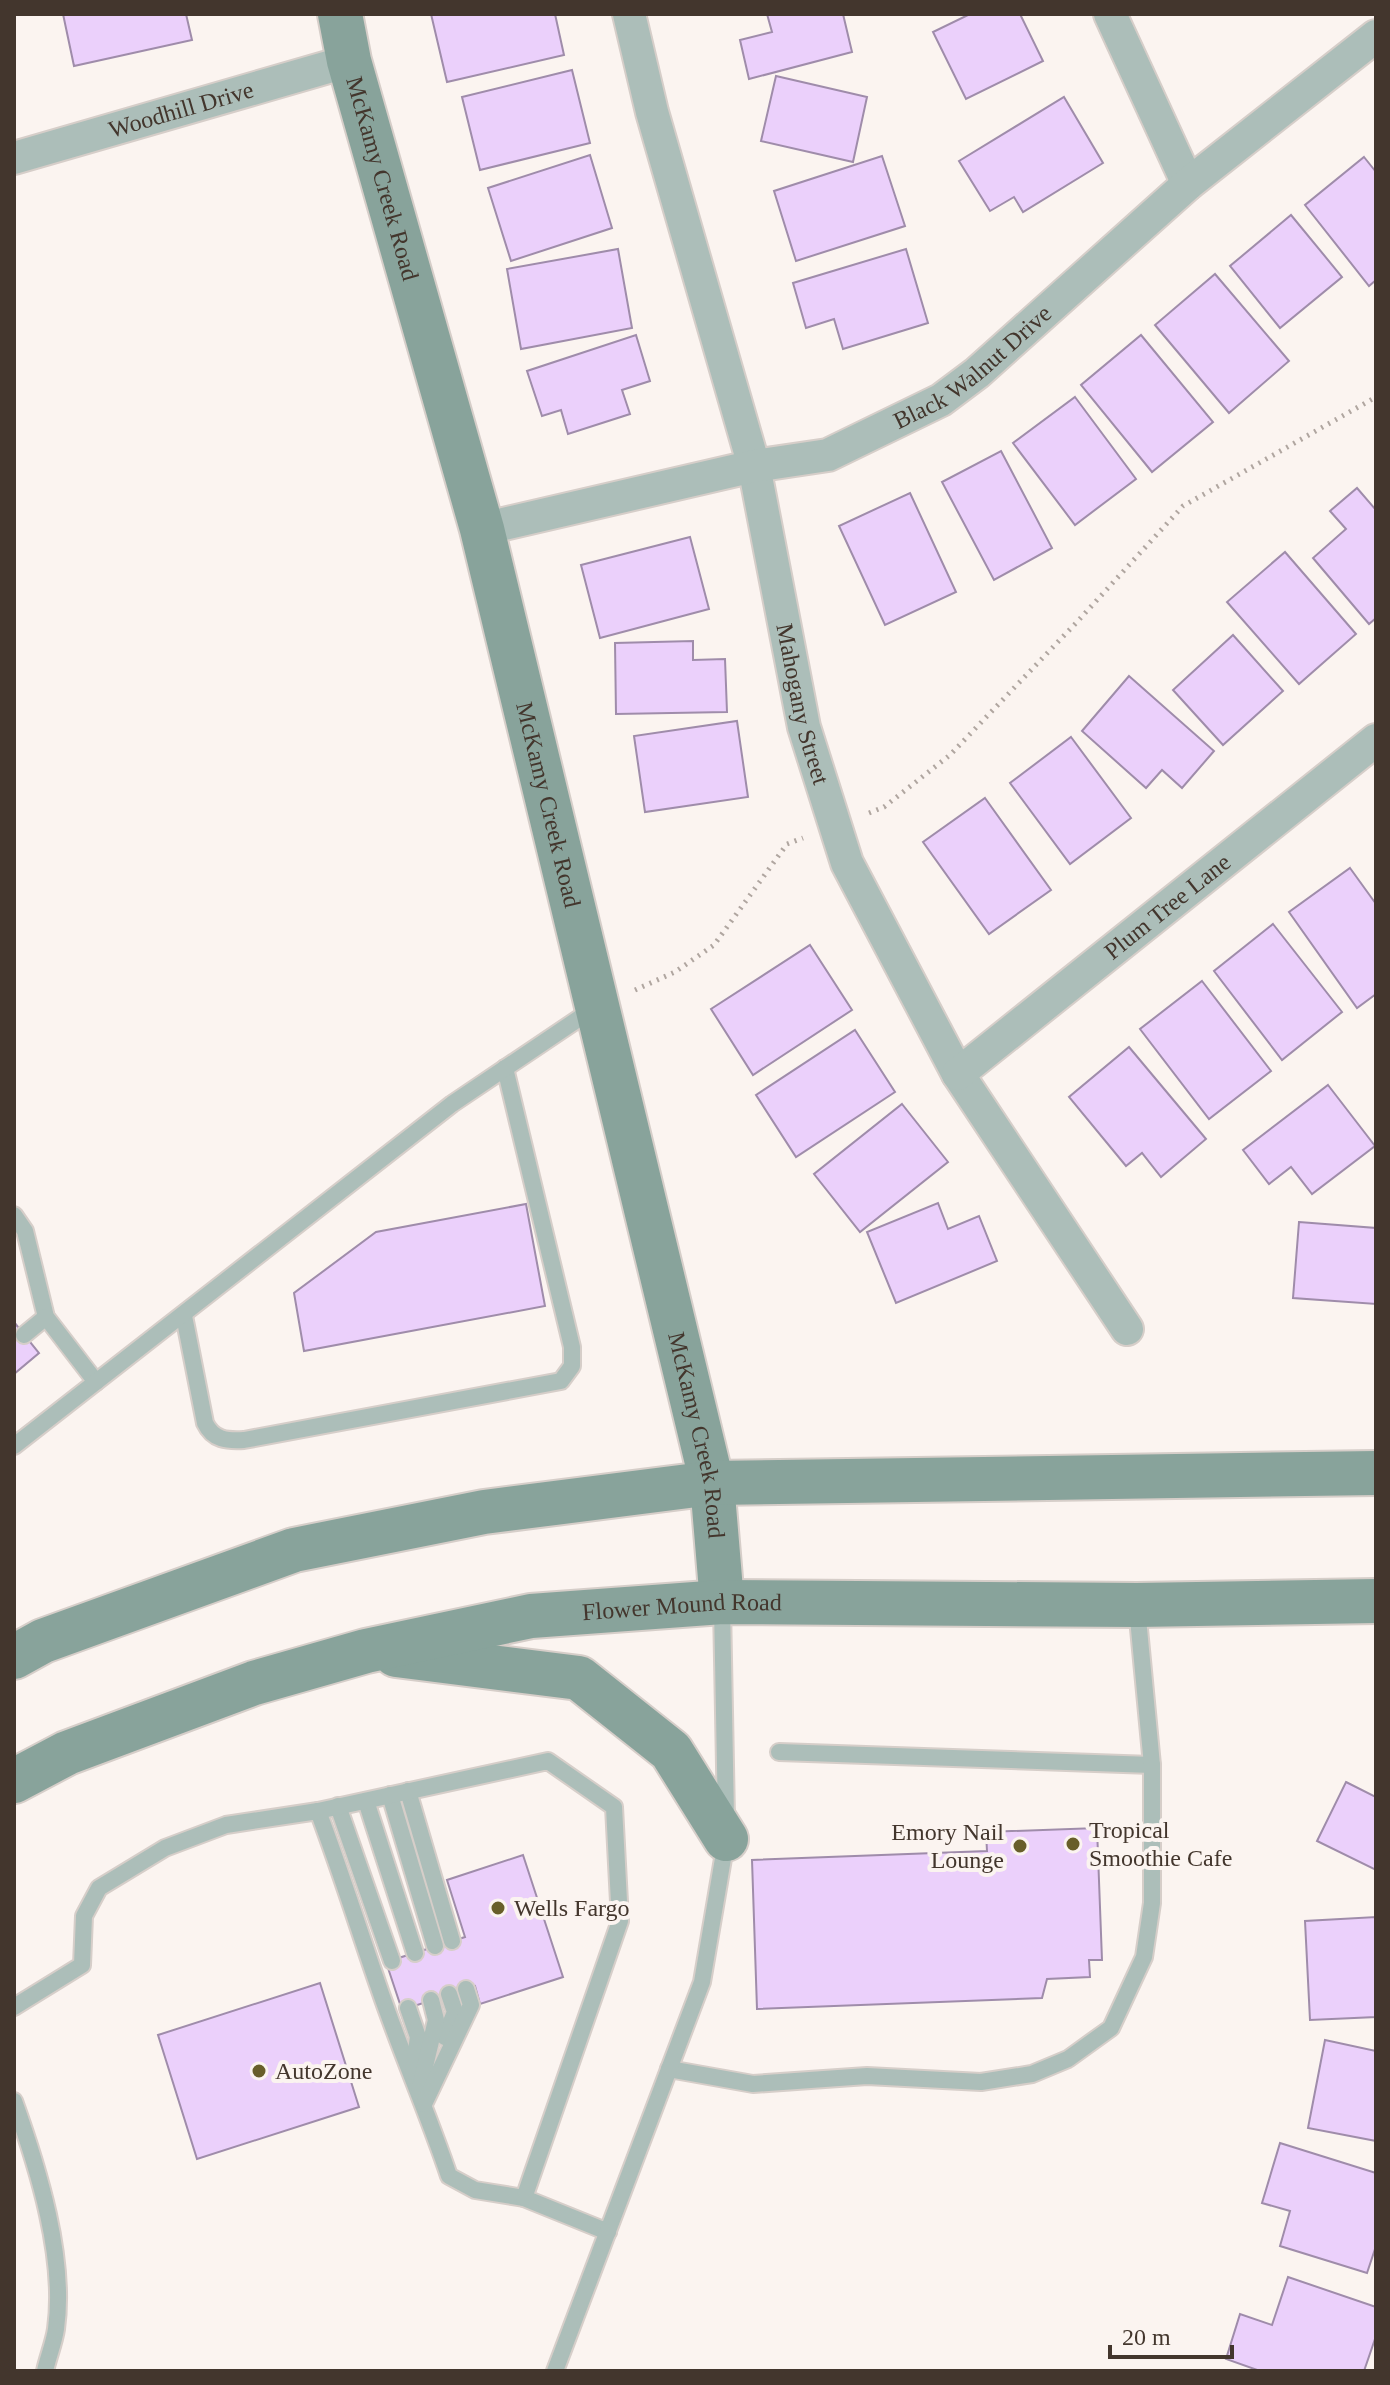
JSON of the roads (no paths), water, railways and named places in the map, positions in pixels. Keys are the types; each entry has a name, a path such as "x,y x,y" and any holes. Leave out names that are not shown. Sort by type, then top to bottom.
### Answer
{"main road":[{"name":"McKamy Creek Road","path":"340,14 349,61 482,529 712,1483 722,1602"},
{"path":"14,1657 43,1641 294,1550 484,1512 712,1483 1376,1473"},
{"name":"Flower Mound Road","path":"14,1781 67,1753 254,1683 366,1651 531,1616 722,1602 1137,1605 1376,1601"},
{"path":"366,1651 579,1678 671,1751 726,1839"}],"street":[{"name":"Mahogany Street","path":"629,14 652,112 754,466 804,727 847,863 958,1074 1127,1329"},
{"path":"1110,14 1188,184"},
{"name":"Black Walnut Drive","path":"482,529 754,466 828,455 941,400 977,373 1188,184 1376,36"},
{"name":"Woodhill Drive","path":"14,158 349,61"},
{"name":"Plum Tree Lane","path":"958,1074 1376,740"}],"lane":[{"path":"14,1446 452,1104 597,1006"},
{"path":"184,1316 205,1423 216,1437 224,1440 244,1440 561,1381 572,1366 572,1347 505,1068"},
{"path":"14,1215 46,1317 96,1382"},
{"path":"24,1335 46,1317"},
{"path":"555,2371 702,1982 726,1839 722,1602"},
{"path":"669,2069 753,2084 867,2076 981,2082 1032,2074 1068,2059 1111,2028 1144,1957 1152,1903 1152,1765 1137,1605"},
{"path":"779,1752 1152,1765"},
{"path":"14,2007 82,1965 84,1916 99,1888 165,1848 226,1825 318,1811 548,1761 614,1807 620,1921 524,2198"},
{"path":"408,1791 452,1941"},
{"path":"390,1795 435,1946"},
{"path":"366,1801 415,1953"},
{"path":"338,1806 392,1961"},
{"path":"318,1811 346,1884 378,1987 449,2176 475,2190 524,2198 608,2232"},
{"path":"421,2098 471,2005 466,1989"},
{"path":"421,2098 455,2012 449,1994"},
{"path":"421,2098 436,2020 431,2000"},
{"path":"408,2008 418,2037 413,2076"},
{"path":"14,2101 36,2163 58,2275 56,2329 45,2371"}],"place":[{"name":"Tropical Smoothie Cafe","path":"1073,1844"},
{"name":"Emory Nail Lounge","path":"1020,1846"},
{"name":"Wells Fargo","path":"498,1908"},
{"name":"AutoZone","path":"259,2071"}]}
